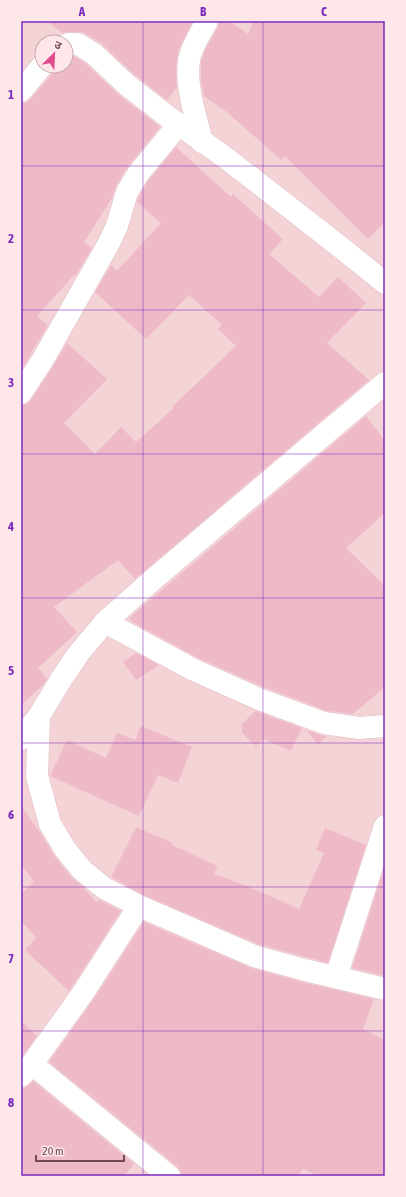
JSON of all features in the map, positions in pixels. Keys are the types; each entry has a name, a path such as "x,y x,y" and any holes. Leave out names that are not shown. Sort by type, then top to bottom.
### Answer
{"street":[{"path":"202,142 192,102 189,59 207,21"},
{"path":"74,44 78,44 94,54 127,85 178,125 226,158 385,283"},
{"path":"21,91 35,74"},
{"path":"21,393 42,360 109,243 117,226 127,192 134,180 178,125"},
{"path":"21,739 39,716 79,653 105,622 385,383"},
{"path":"105,622 194,670 259,699 324,723 359,728 385,726"},
{"path":"39,716 37,776 50,824 65,848 82,870 104,888 139,906 254,956 385,989"},
{"path":"336,977 385,826"},
{"path":"139,906 83,993 26,1070 169,1176"}],"shaded area":[{"path":"21,21 385,21 385,1176 21,1176"}],"building":[{"path":"47,21 193,21 178,52 176,69 177,87 167,100 135,75 101,43 85,33 62,33"},
{"path":"219,21 229,21 248,34 254,21 385,21 385,222 368,239 285,156 281,160 228,113 204,96 201,79 201,62 205,50 218,27"},
{"path":"74,56 86,64 118,94 160,127 127,167 116,186 112,198 84,242 92,248 76,275 75,274 37,316 48,325 21,370 21,103 26,103 52,74 74,74"},
{"path":"176,147 231,197 233,194 283,239 269,254 319,297 338,277 366,303 327,343 369,380 135,579 118,560 54,607 77,632 38,668 47,679 42,686 21,705 21,405 27,404 31,400 67,343 107,379 64,423 95,454 121,427 136,442 174,408 172,407 236,346 218,329 222,325 189,295 146,339 95,292 111,265 117,271 161,223 137,202 148,181"},
{"path":"366,416 385,441 385,513 346,548 385,586 385,687 353,714 327,711 264,687 200,659 134,623 129,618"},
{"path":"136,653 159,665 136,680 123,662"},
{"path":"255,711 302,728 291,751 264,739 256,746 242,733 242,724"},
{"path":"141,726 192,747 178,783 158,775 139,816 50,776 67,740 106,758 117,733 135,740"},
{"path":"306,730 320,735 327,736 318,744"},
{"path":"21,806 55,857 72,878 83,887 97,903 99,900 121,911 69,991 25,950 36,938 21,920 21,893 34,882 21,864"},
{"path":"136,827 173,843 172,845 218,866 214,874 247,886 299,909 324,853 316,850 325,828 366,845 328,963 258,944 144,895 111,877"},
{"path":"385,866 385,976 352,968"},
{"path":"144,922 251,968 374,999 363,1029 385,1040 385,1176 318,1176 303,1169 298,1176 181,1176 181,1171 177,1166 49,1062 93,1000"},
{"path":"21,1021 37,1036 21,1058"},
{"path":"33,1081 134,1164 124,1176 21,1176 21,1088 25,1088"}]}
